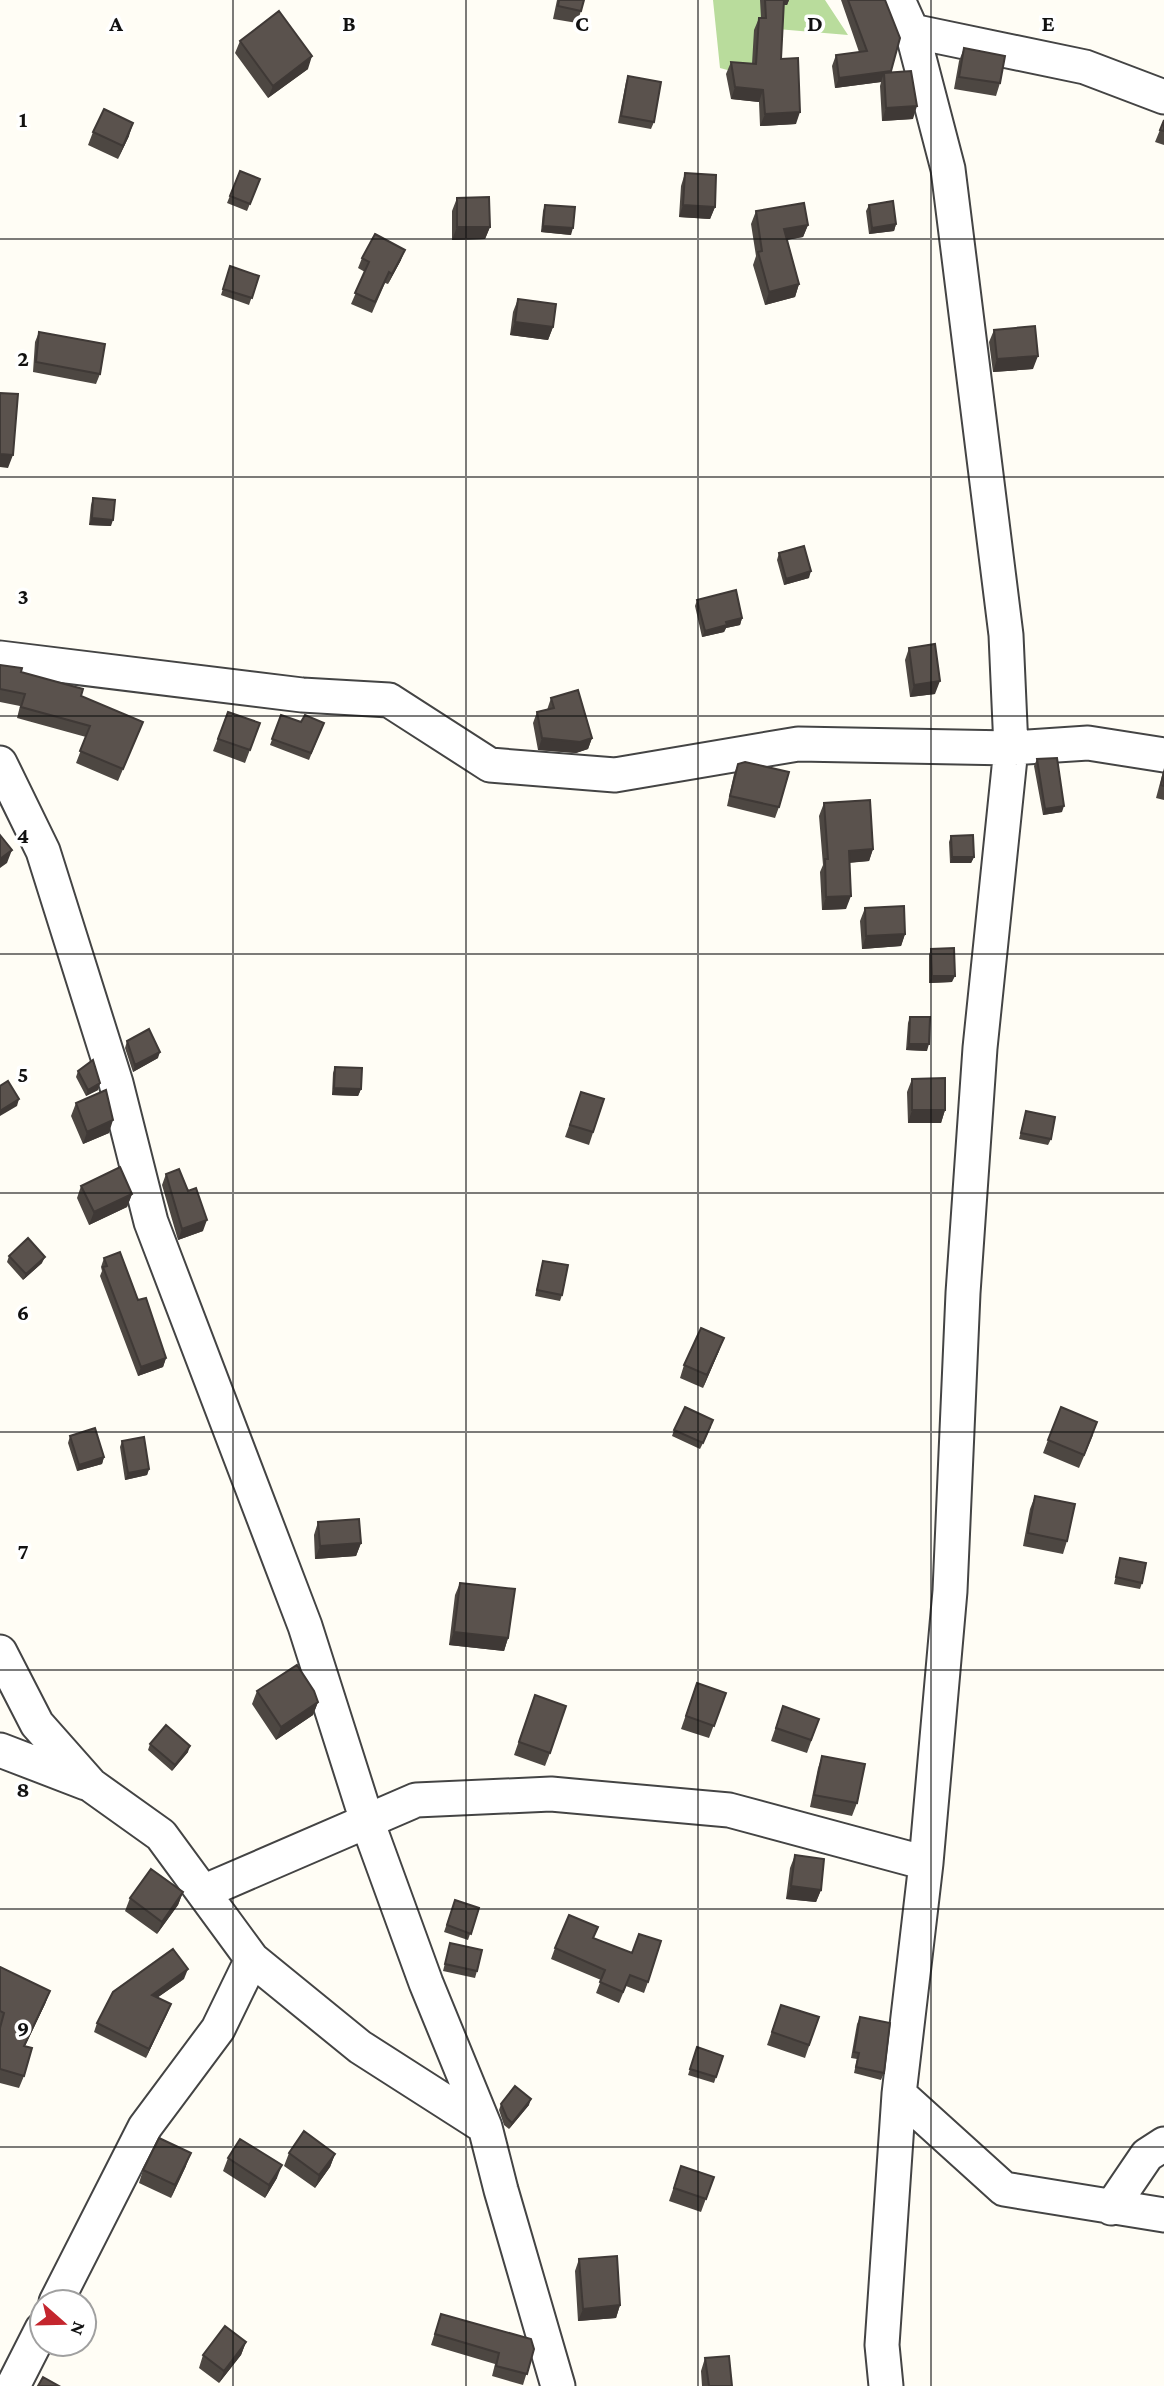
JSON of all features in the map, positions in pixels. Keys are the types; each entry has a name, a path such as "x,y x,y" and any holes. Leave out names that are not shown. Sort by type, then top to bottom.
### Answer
{"street":[{"path":"886,2386 882,2345 899,2094 926,1863 950,1591 963,1293 980,1048 1011,748 1006,635 948,169 912,31 898,0"},
{"path":"912,31 1085,67 1164,97"},
{"path":"0,658 302,695 389,700 490,765 615,775 798,744 1011,748 1088,743 1164,755"},
{"path":"0,762 43,851 116,1083 151,1222 305,1626 367,1821 426,1983 485,2127 558,2386"},
{"path":"0,1652 37,1724 91,1785 161,1835 252,1959 360,2047 485,2127"},
{"path":"0,1750 91,1785"},
{"path":"203,1892 416,1800 551,1794 729,1810 926,1863"},
{"path":"63,2288 145,2127 218,2029 252,1959"},
{"path":"899,2094 1004,2189 1164,2215"},
{"path":"1111,2208 1147,2155 1164,2144"},
{"path":"13,2386 28,2357"}],"green space":[{"path":"713,0 825,0 848,35 777,29 746,75 720,68"}],"building":[{"path":"559,0 584,0 581,11 558,6"},
{"path":"765,0 784,0 781,59 798,58 800,112 765,114 763,90 735,87 731,62 756,64 759,18 766,18"},
{"path":"848,0 885,0 900,38 891,71 839,78 836,55 867,51"},
{"path":"279,11 312,56 273,86 240,41"},
{"path":"964,48 1005,56 1000,83 959,77"},
{"path":"911,71 917,106 886,108 884,73"},
{"path":"628,76 661,82 654,122 621,116"},
{"path":"104,109 133,123 123,146 93,132"},
{"path":"240,171 260,179 250,204 230,196"},
{"path":"685,173 716,175 715,207 683,205"},
{"path":"489,197 490,227 457,227 457,198"},
{"path":"893,201 896,224 872,228 869,205"},
{"path":"804,203 808,225 784,229 799,284 769,292 758,252 762,251 756,211"},
{"path":"545,205 575,207 573,228 543,226"},
{"path":"375,234 405,250 392,274 389,272 375,302 355,293 369,262 362,258"},
{"path":"230,266 259,276 252,298 223,289"},
{"path":"518,299 556,304 553,327 515,322"},
{"path":"1035,326 1038,356 997,359 994,330"},
{"path":"39,332 105,344 100,374 36,362"},
{"path":"0,393 18,394 13,455 0,454"},
{"path":"93,498 115,500 113,520 92,518"},
{"path":"804,546 811,571 786,579 779,553"},
{"path":"736,590 742,618 705,631 697,600"},
{"path":"935,644 940,681 914,685 909,648"},
{"path":"0,665 22,668 21,672 83,689 81,696 143,722 123,769 80,751 90,726 21,707 25,694 0,689"},
{"path":"578,690 592,738 580,742 542,738 537,712 554,708 551,698"},
{"path":"228,712 260,723 250,750 218,739"},
{"path":"281,715 301,722 305,715 324,723 311,753 272,739"},
{"path":"1057,758 1064,806 1045,809 1037,759"},
{"path":"745,762 789,772 779,807 730,796 738,764"},
{"path":"870,800 873,849 849,851 851,896 826,897 825,859 828,859 824,803"},
{"path":"0,835 12,850 0,859"},
{"path":"973,835 974,857 952,857 951,836"},
{"path":"904,906 905,934 866,936 865,908"},
{"path":"954,948 955,976 932,976 931,949"},
{"path":"910,1017 930,1017 929,1044 909,1044"},
{"path":"149,1029 160,1052 135,1065 127,1041"},
{"path":"93,1060 100,1083 88,1090 78,1071"},
{"path":"335,1067 362,1068 361,1089 334,1088"},
{"path":"945,1078 945,1110 912,1110 912,1079"},
{"path":"8,1081 19,1099 0,1111 0,1086"},
{"path":"106,1090 113,1120 87,1132 76,1103"},
{"path":"581,1092 604,1099 593,1132 570,1125"},
{"path":"1026,1111 1055,1117 1051,1139 1021,1133"},
{"path":"120,1167 132,1194 94,1212 81,1186"},
{"path":"179,1169 188,1191 196,1188 207,1220 182,1229 166,1174"},
{"path":"28,1238 45,1257 26,1274 9,1256"},
{"path":"120,1252 138,1300 146,1298 166,1358 141,1367 103,1267 107,1266 104,1258"},
{"path":"543,1261 568,1265 562,1295 537,1290"},
{"path":"701,1328 724,1338 707,1375 684,1365"},
{"path":"685,1407 713,1420 703,1443 674,1430"},
{"path":"1061,1407 1097,1422 1084,1455 1048,1440"},
{"path":"95,1428 104,1457 79,1465 70,1436"},
{"path":"144,1437 149,1469 128,1473 122,1441"},
{"path":"1035,1496 1075,1504 1067,1541 1028,1533"},
{"path":"359,1519 361,1543 320,1546 318,1522"},
{"path":"1120,1558 1146,1563 1142,1583 1116,1577"},
{"path":"460,1583 515,1589 508,1638 454,1632"},
{"path":"297,1665 318,1702 281,1727 257,1691"},
{"path":"697,1683 726,1693 714,1726 686,1716"},
{"path":"535,1695 566,1706 550,1753 519,1742"},
{"path":"783,1706 819,1719 811,1740 776,1728"},
{"path":"166,1725 190,1746 175,1765 150,1744"},
{"path":"822,1756 865,1764 857,1803 814,1795"},
{"path":"795,1855 824,1859 821,1890 791,1886"},
{"path":"151,1869 183,1892 162,1922 130,1898"},
{"path":"455,1900 479,1908 471,1934 447,1925"},
{"path":"569,1915 598,1927 593,1938 632,1953 639,1934 661,1941 648,1982 630,1975 623,1992 600,1982 605,1970 555,1948"},
{"path":"450,1943 482,1950 477,1971 445,1964"},
{"path":"173,1949 188,1969 152,1995 171,2004 149,2049 97,2023 113,1992"},
{"path":"0,1967 50,1991 24,2046 32,2048 24,2076 0,2069 0,2028 4,2013 0,2011"},
{"path":"781,2005 819,2017 809,2045 772,2032"},
{"path":"860,2017 890,2023 884,2073 856,2067 859,2053 854,2052"},
{"path":"697,2047 723,2056 716,2077 690,2069"},
{"path":"515,2086 531,2099 512,2123 501,2104"},
{"path":"304,2131 335,2154 319,2175 289,2153"},
{"path":"159,2138 191,2153 175,2185 143,2170"},
{"path":"240,2139 282,2165 269,2185 228,2158"},
{"path":"681,2166 714,2177 706,2199 674,2188"},
{"path":"617,2256 620,2305 583,2309 579,2259"},
{"path":"441,2314 531,2339 534,2349 527,2374 496,2366 499,2353 435,2334"},
{"path":"225,2326 246,2342 224,2371 203,2355"},
{"path":"729,2356 732,2386 709,2386 705,2358"},
{"path":"43,2377 59,2386 38,2386"}]}
